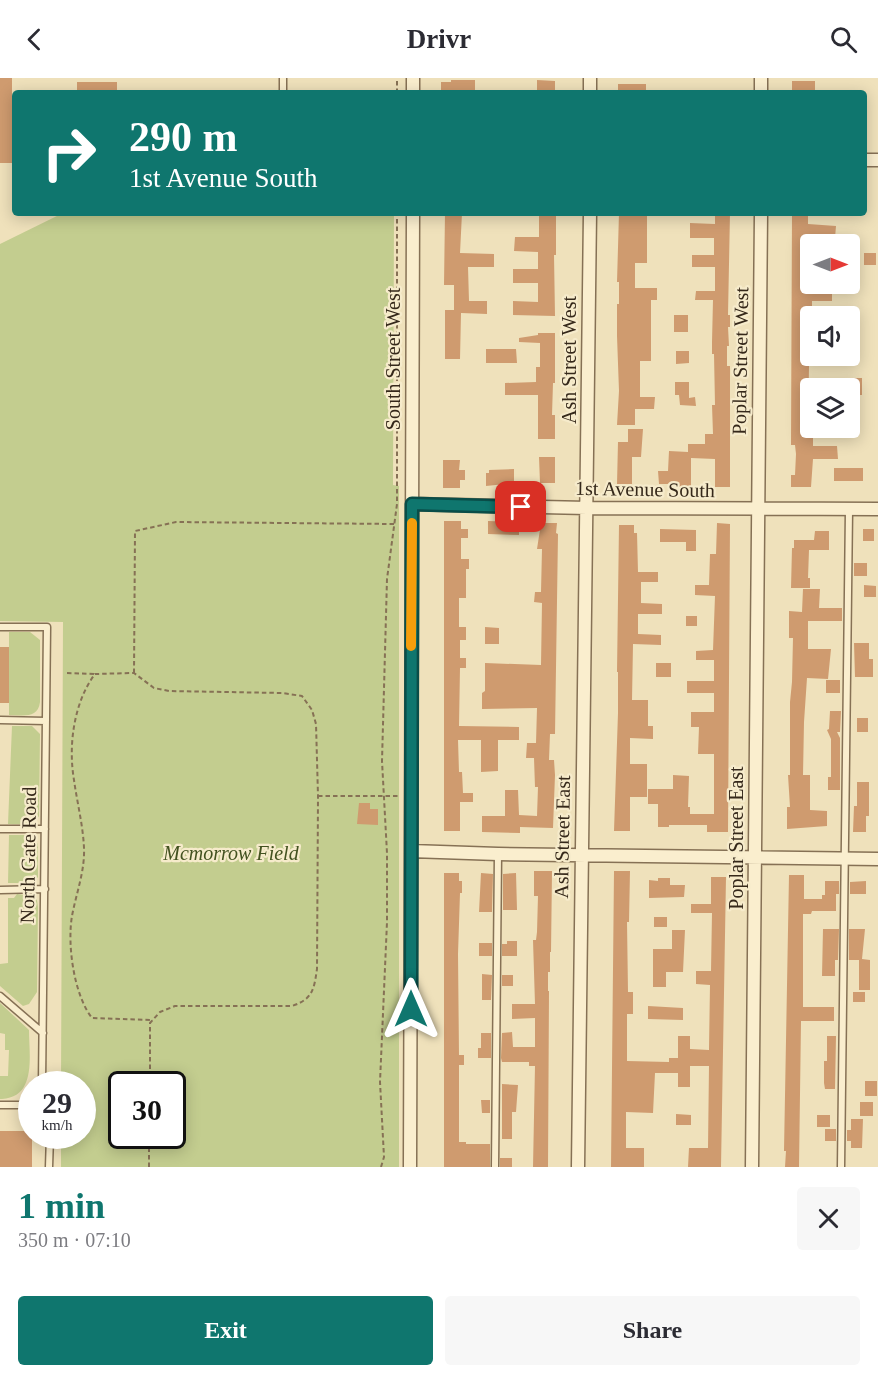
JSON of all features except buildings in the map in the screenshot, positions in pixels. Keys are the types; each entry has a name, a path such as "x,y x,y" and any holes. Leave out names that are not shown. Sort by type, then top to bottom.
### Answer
{"street":[{"name":"South Street West","path":"410,1167 413,216"},
{"name":"Ash Street West","path":"587,508 590,216"},
{"name":"Poplar Street West","path":"758,510 761,216"},
{"name":"1st Avenue South","path":"412,504 758,510 878,509"},
{"name":"Ash Street East","path":"578,1167 587,508"},
{"name":"Poplar Street East","path":"753,1167 758,510"},
{"path":"411,851 878,859"}],"lane":[{"path":"840,1167 849,510"},
{"name":"North Gate Road","path":"0,627 47,627 42,1071"},
{"path":"0,720 46,721"},
{"path":"0,829 45,829"},
{"path":"495,1167 498,854"},
{"path":"0,890 45,889"},
{"path":"0,996 42,1033"},
{"path":"0,1105 18,1105"},
{"path":"49,1167 50,1149"}],"path":[{"path":"381,1167 384,1157 380,1082 387,911 385,796 382,761 387,579 397,504 397,216"},
{"path":"134,673 135,531 176,522 394,524"},
{"path":"68,673 134,673 154,688 169,691 282,693 302,696 312,710 316,724 317,969 314,988 305,1002 292,1006 175,1006 160,1012 150,1023 150,1071"},
{"path":"95,674 88,683 78,711 73,737 73,777 84,850 72,918 72,957 77,984 86,1010 92,1018 153,1020"},
{"path":"318,796 411,796"},
{"path":"149,1149 149,1167"}],"green space":[{"name":"Mcmorrow Field","path":"57,216 394,216 393,485 399,486 399,1167 61,1167 61,1149 96,1149 96,1071 61,1071 63,622 0,621 0,244"},
{"path":"9,632 30,632 40,640 40,702 33,714 9,715"},
{"path":"12,726 32,726 40,734 39,816 33,822 25,824 8,824"},
{"path":"9,835 30,835 38,844 38,877 33,883 8,883"},
{"path":"17,894 33,896 37,900 38,907 37,992 29,1004 23,1006 0,986 0,964 8,963 8,898 14,898"},
{"path":"0,1003 29,1030 30,1051 29,1071 18,1071 18,1093 2,1099 0,1099 0,1076 8,1076 9,1050 5,1050 5,1034 0,1033"}],"slow traffic":[{"path":"411,646 412,523"}],"route":[{"path":"411,1009 412,504 521,507"}]}
